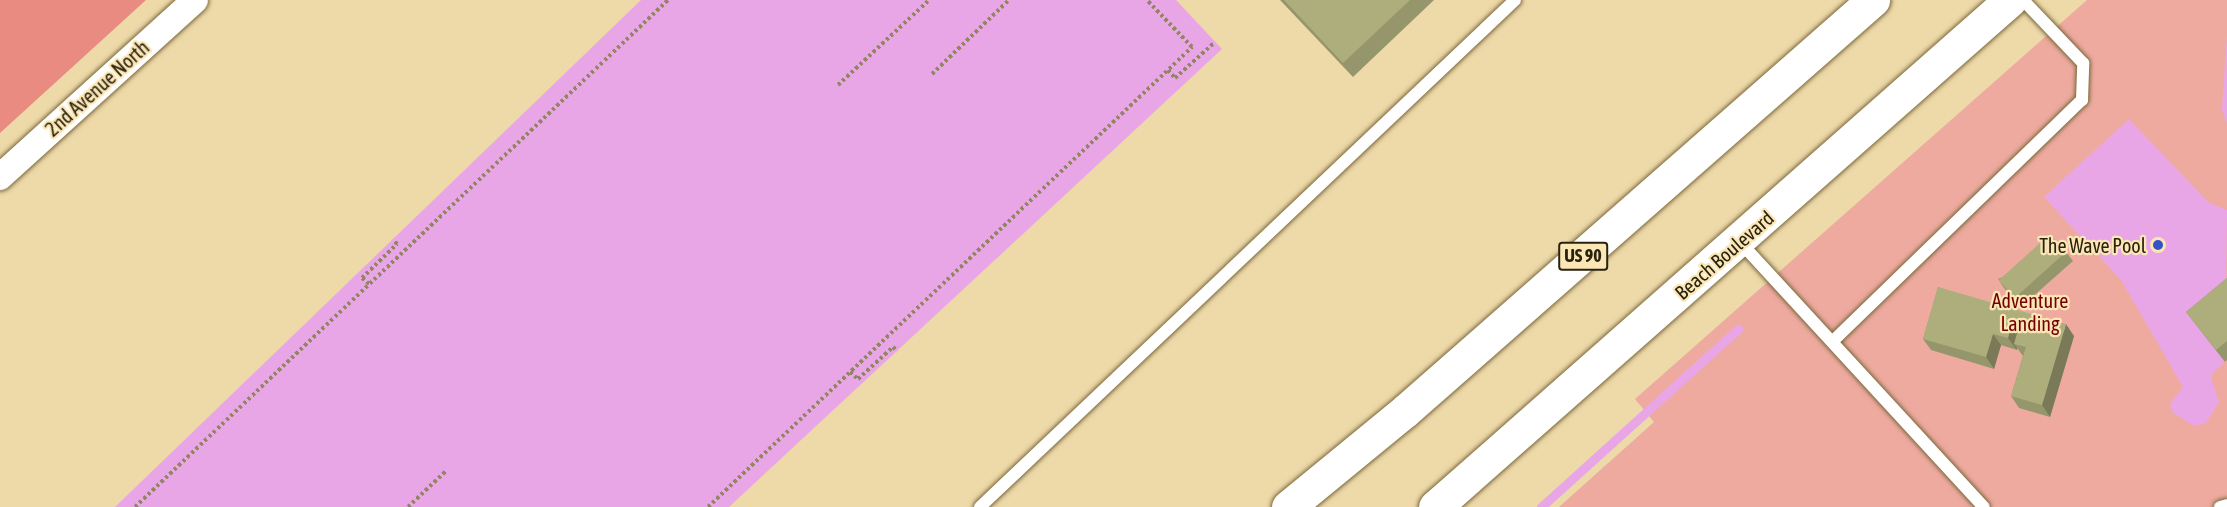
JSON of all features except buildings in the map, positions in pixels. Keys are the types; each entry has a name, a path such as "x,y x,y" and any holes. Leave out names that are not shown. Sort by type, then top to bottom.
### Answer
{"highway":[{"name":"US 90","path":"1288,507 1638,208 1873,0"},
{"name":"Beach Boulevard","path":"1434,507 1740,242 2010,0"},
{"path":"1308,507 1325,477"}],"street":[{"name":"2nd Avenue North","path":"0,177 195,0"}],"lane":[{"path":"980,507 1515,0"},
{"path":"1833,341 2082,100 2083,63 2024,0"},
{"path":"1740,242 1984,507"},
{"path":"2220,507 2227,506"}],"path":[{"path":"135,507 668,0"},
{"path":"838,85 928,0"},
{"path":"932,74 1009,0"},
{"path":"708,507 1192,47 1147,0"},
{"path":"1168,70 1175,78 1215,42"},
{"path":"369,284 362,278 397,244 393,239"},
{"path":"850,372 858,379 893,347 897,351"},
{"path":"408,507 446,471"}],"green space":[{"name":"Adventure Landing","path":"2087,0 2227,0 2227,507 1559,507 1654,422 1635,399"}],"shaded area":[{"path":"0,0 146,0 0,133"},
{"path":"641,0 1176,0 1222,49 729,507 115,507"},
{"path":"2227,35 2227,124 2222,110"},
{"name":"The Wave Pool","path":"2129,119 2208,202 2227,210 2225,362 2212,374 2219,402 2206,423 2194,426 2172,412 2170,404 2183,387 2121,280 2044,197"}],"waterway":[{"path":"1541,507 1738,329"}],"place":[{"name":"The Wave Pool","path":"2158,245"}]}
